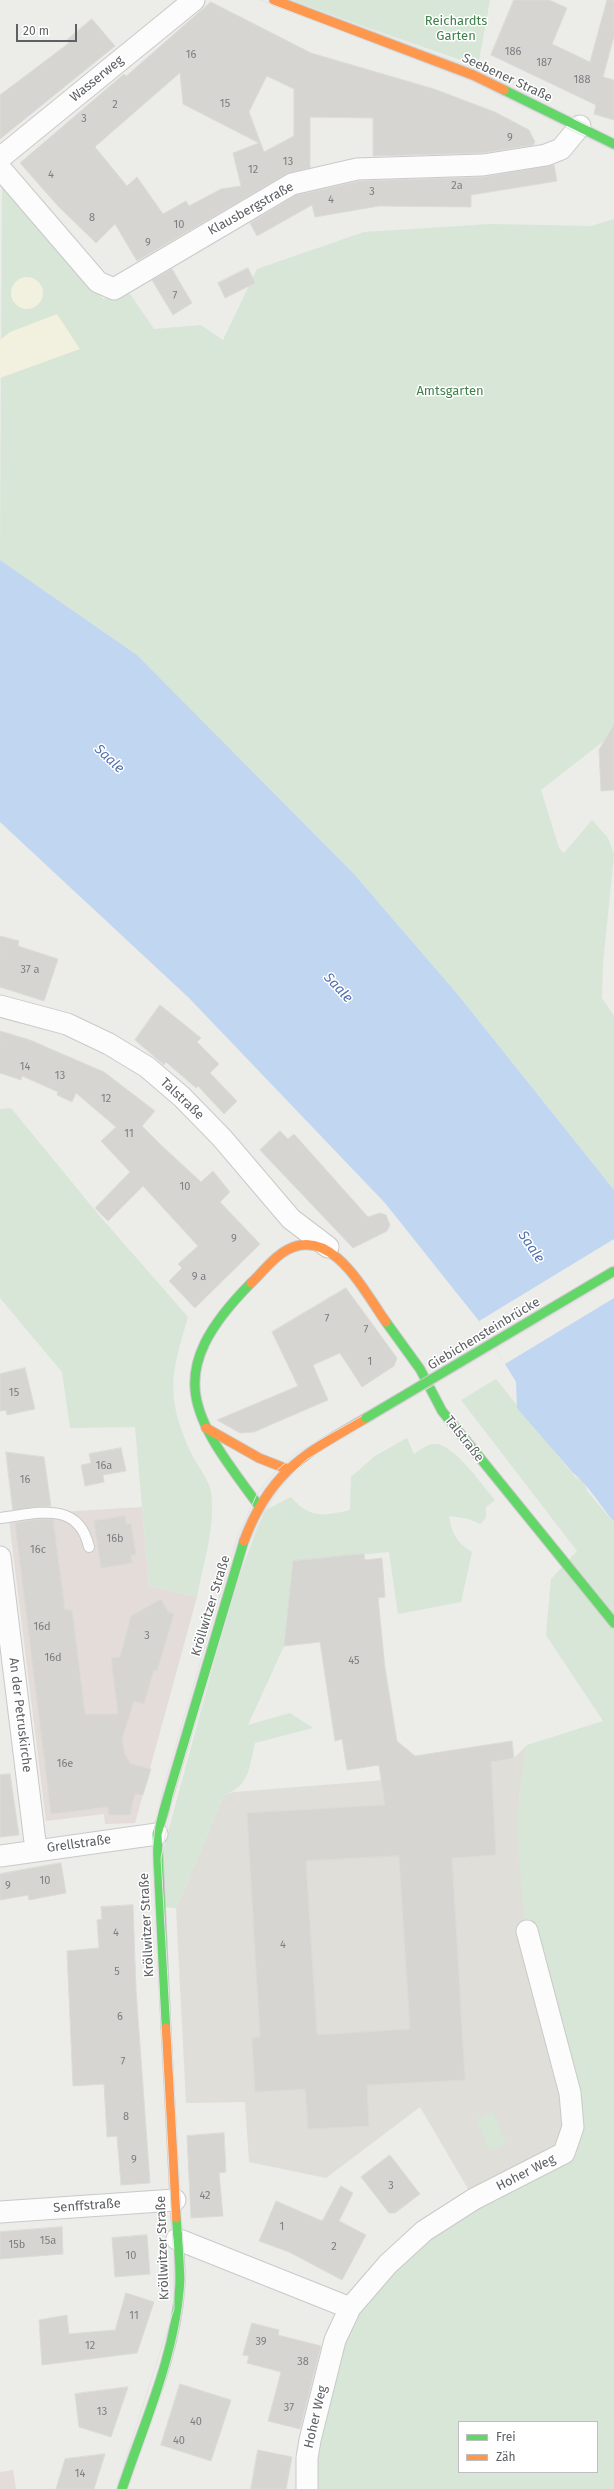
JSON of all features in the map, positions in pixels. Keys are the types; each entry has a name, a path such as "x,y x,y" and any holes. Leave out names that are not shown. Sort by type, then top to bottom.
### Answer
{"main road":[{"name":"Seebener Straße","path":"274,0 473,75 580,126 614,144"},
{"path":"259,1506 210,1442 195,1392 195,1373 201,1351 212,1328 239,1295 276,1259 292,1247 307,1244 328,1247"},
{"name":"Talstraße","path":"328,1247 340,1258 420,1370 442,1411 504,1490 550,1542 614,1623"},
{"name":"Giebichensteinbrücke","path":"366,1418 614,1271"},
{"name":"Kröllwitzer Straße","path":"122,2489 169,2347 178,2310 180,2284 157,1859 157,1834 232,1581 259,1506 287,1469 366,1418"},
{"path":"206,1428 259,1458 287,1469"}],"street":[{"name":"Wasserweg","path":"0,158 194,0"},
{"name":"Klausbergstraße","path":"0,168 98,282 114,289 292,184 357,169 483,165 546,155 561,149 580,126"},
{"name":"Talstraße","path":"0,1006 67,1024 109,1044 147,1067 182,1097 222,1138 291,1219 328,1247"},
{"name":"An der Petruskirche","path":"0,1557 36,1850"},
{"name":"Grellstraße","path":"0,1856 157,1834"},
{"name":"Hoher Weg","path":"303,2489 307,2458 335,2340 350,2308 388,2264 424,2231 474,2199 564,2153 573,2127 570,2093 527,1931"},
{"name":"Senffstraße","path":"0,2212 175,2200"},
{"path":"177,2239 350,2308"},
{"name":"Hoher Weg","path":"307,2458 307,2489"}],"lane":[{"path":"0,1518 52,1511 61,1512 79,1526 86,1537 89,1547"}],"shaded area":[{"path":"51,1506 52,1511 61,1512 142,1507 149,1586 197,1597 135,1823 105,1824 104,1814 46,1821 8,1512"},
{"path":"527,1745 519,1798 519,1855 562,2054 564,2153 474,2199 420,2107 326,2178 249,2162 245,2102 186,2103 176,1908 224,1795 234,1792 374,1781 461,1768 514,1758"},
{"path":"13,2470 16,2489 0,2489 0,2472"}],"green space":[{"name":"Reichardts Garten","path":"288,0 490,0 478,66"},
{"name":"Amtsgarten","path":"2,174 103,299 128,291 154,329 201,325 223,340 257,269 364,232 491,224 591,226 614,219 614,733 541,790 559,848 564,853 592,820 608,838 614,854 603,964 602,998 614,1016 614,1190 459,996 354,874 137,655 0,560"},
{"path":"11,1108 98,1214 188,1317 175,1370 173,1384 174,1399 182,1431 190,1451 210,1487 212,1505 212,1518 208,1545 197,1597 149,1586 135,1427 70,1428 62,1372 0,1298 0,1109"},
{"path":"496,1379 575,1477 584,1481 587,1491 614,1523 614,2489 307,2489 335,2340 388,2264 564,2153 573,2127 543,2005 526,1923 518,1841 519,1799 527,1745 603,1721 546,1635 551,1579 577,1551 461,1400"},
{"path":"407,1438 414,1454 426,1446 434,1444 441,1445 448,1449 463,1462 495,1500 486,1507 486,1518 480,1524 469,1519 449,1516 456,1537 462,1545 472,1552 461,1602 398,1614 389,1552 293,1561 284,1646 248,1725 290,1713 313,1728 255,1743 247,1775 239,1786 233,1791 224,1795 176,1908 163,1907 161,1858 234,1589 264,1511 291,1497 304,1509 318,1514 332,1514 350,1510 351,1477 375,1456"},
{"path":"493,2112 506,2144 489,2151 476,2119"}],"sand":[{"path":"24,277 30,277 39,281 43,293 39,305 30,309 24,309 15,305 11,296 11,290 15,281"},
{"path":"57,314 80,349 0,378 0,340 10,332"}],"water":[{"name":"Saale","path":"0,560 137,655 354,874 459,996 614,1190 614,1522 584,1483 573,1473 517,1408 516,1382 479,1321 385,1203 189,998 0,822"}],"pier":[{"path":"614,1239 614,1298 505,1364 479,1321"}],"building":[{"path":"514,0 549,0 567,8 552,44 590,62 607,0 614,0 614,36 603,77 614,80 614,120 594,114 596,105 491,55"},
{"path":"211,2 311,53 434,89 495,112 529,130 535,142 533,145 482,153 373,156 373,118 310,117 310,168 286,174 137,261 115,224 96,243 58,206 20,163 124,74 126,76","holes":["180,73 183,104 259,143 233,153 241,186 221,189 189,206 186,201 163,214 137,177 127,186 95,147","267,76 294,89 294,136 264,152 249,112"]},
{"path":"92,19 115,46 0,139 0,95 69,43 67,40"},
{"path":"554,165 557,181 471,195 471,207 379,206 315,217 312,205 257,236 250,223 296,195 359,181 483,177"},
{"path":"248,268 255,283 225,298 218,283"},
{"path":"172,269 192,303 173,315 152,280"},
{"path":"614,725 614,790 601,791 599,750"},
{"path":"0,936 19,941 18,946 58,959 44,1001 0,987"},
{"path":"160,1005 201,1038 197,1042 219,1064 210,1073 237,1101 224,1114 198,1086 196,1088 166,1062 164,1065 135,1040"},
{"path":"0,1031 30,1040 104,1072 155,1111 142,1126 161,1145 201,1182 213,1171 230,1192 220,1202 260,1244 195,1308 169,1281 182,1268 178,1264 198,1246 143,1186 108,1221 95,1208 130,1172 101,1141 116,1127 76,1093 72,1102 57,1095 58,1092 22,1076 21,1080 0,1073"},
{"path":"280,1131 288,1139 294,1134 368,1217 380,1213 386,1215 390,1225 387,1231 353,1248 260,1150"},
{"path":"346,1288 397,1358 394,1366 362,1387 340,1353 313,1365 328,1400 254,1432 240,1433 217,1420 298,1386 272,1332"},
{"path":"25,1368 35,1409 7,1415 6,1410 0,1411 0,1374"},
{"path":"121,1448 126,1471 103,1475 104,1482 85,1486 81,1465 91,1463 89,1454"},
{"path":"6,1452 44,1457 51,1506 13,1510"},
{"path":"125,1516 126,1524 131,1523 136,1555 131,1555 132,1563 101,1568 94,1521"},
{"path":"41,1519 53,1519 65,1610 72,1610 85,1714 118,1714 111,1658 120,1657 131,1616 161,1599 168,1612 174,1614 157,1671 154,1670 144,1704 134,1701 122,1739 125,1754 131,1764 151,1769 143,1795 135,1794 130,1815 109,1815 108,1807 51,1814 15,1523"},
{"path":"364,1554 365,1560 382,1558 385,1597 378,1598 385,1668 397,1741 415,1756 512,1741 514,1758 491,1762 496,1855 452,1858 465,2080 367,2085 369,2126 308,2129 305,2089 255,2092 252,2038 260,2037 247,1813 385,1805 379,1765 347,1770 342,1739 335,1741 320,1642 284,1646 293,1561","holes":["399,1856 410,2029 317,2035 306,1861"]},
{"path":"10,1774 19,1835 0,1837 0,1775"},
{"path":"61,1863 66,1893 29,1900 28,1895 0,1900 0,1874"},
{"path":"133,1905 136,1990 150,2183 121,2185 117,2136 107,2137 104,2084 73,2086 67,1951 99,1948 97,1920 102,1919 101,1907"},
{"path":"224,2133 226,2172 219,2173 223,2216 191,2218 187,2136"},
{"path":"390,2155 420,2194 395,2213 389,2213 361,2177"},
{"path":"341,2186 353,2193 339,2221 366,2235 342,2280 289,2252 259,2241 276,2201 322,2221"},
{"path":"62,2227 63,2254 0,2259 0,2232"},
{"path":"147,2235 150,2274 115,2277 112,2238"},
{"path":"126,2293 154,2302 137,2353 42,2365 39,2320 67,2315 69,2334 115,2330"},
{"path":"252,2323 279,2330 278,2335 321,2346 300,2429 268,2421 281,2372 247,2363 249,2356 243,2355"},
{"path":"180,2384 231,2400 211,2461 161,2445"},
{"path":"128,2387 111,2437 79,2427 75,2394"},
{"path":"258,2450 292,2457 286,2489 251,2489"},
{"path":"105,2454 94,2489 56,2489 65,2459"}],"tram line":[{"path":"260,0 471,81 614,151"},
{"path":"292,0 475,69 614,138"},
{"path":"116,2489 174,2309 173,2244 152,1855 155,1826 163,1789 237,1538 257,1494 276,1471 298,1452 394,1398 614,1265"},
{"path":"128,2489 164,2386 178,2333 185,2279 161,1858 173,1796 249,1544 273,1499 287,1480 306,1460 614,1279"}],"traffic: fast":[{"path":"504,90 614,144"},
{"path":"366,1418 614,1271"},
{"path":"251,1283 222,1315 204,1344 196,1370 196,1395 203,1420 217,1446 259,1506"},
{"path":"386,1322 420,1369 442,1411 614,1623"},
{"path":"166,2028 157,1834 244,1541"},
{"path":"122,2489 158,2388 172,2337 180,2285 180,2260 176,2218"}],"traffic: slow":[{"path":"274,0 473,75 504,90"},
{"path":"251,1283 273,1261 287,1250 303,1245 318,1247 333,1254 346,1266 386,1322"},
{"path":"244,1541 254,1517 265,1497 278,1481 307,1454 366,1418"},
{"path":"206,1428 259,1458 287,1469"},
{"path":"166,2028 176,2218"}]}
